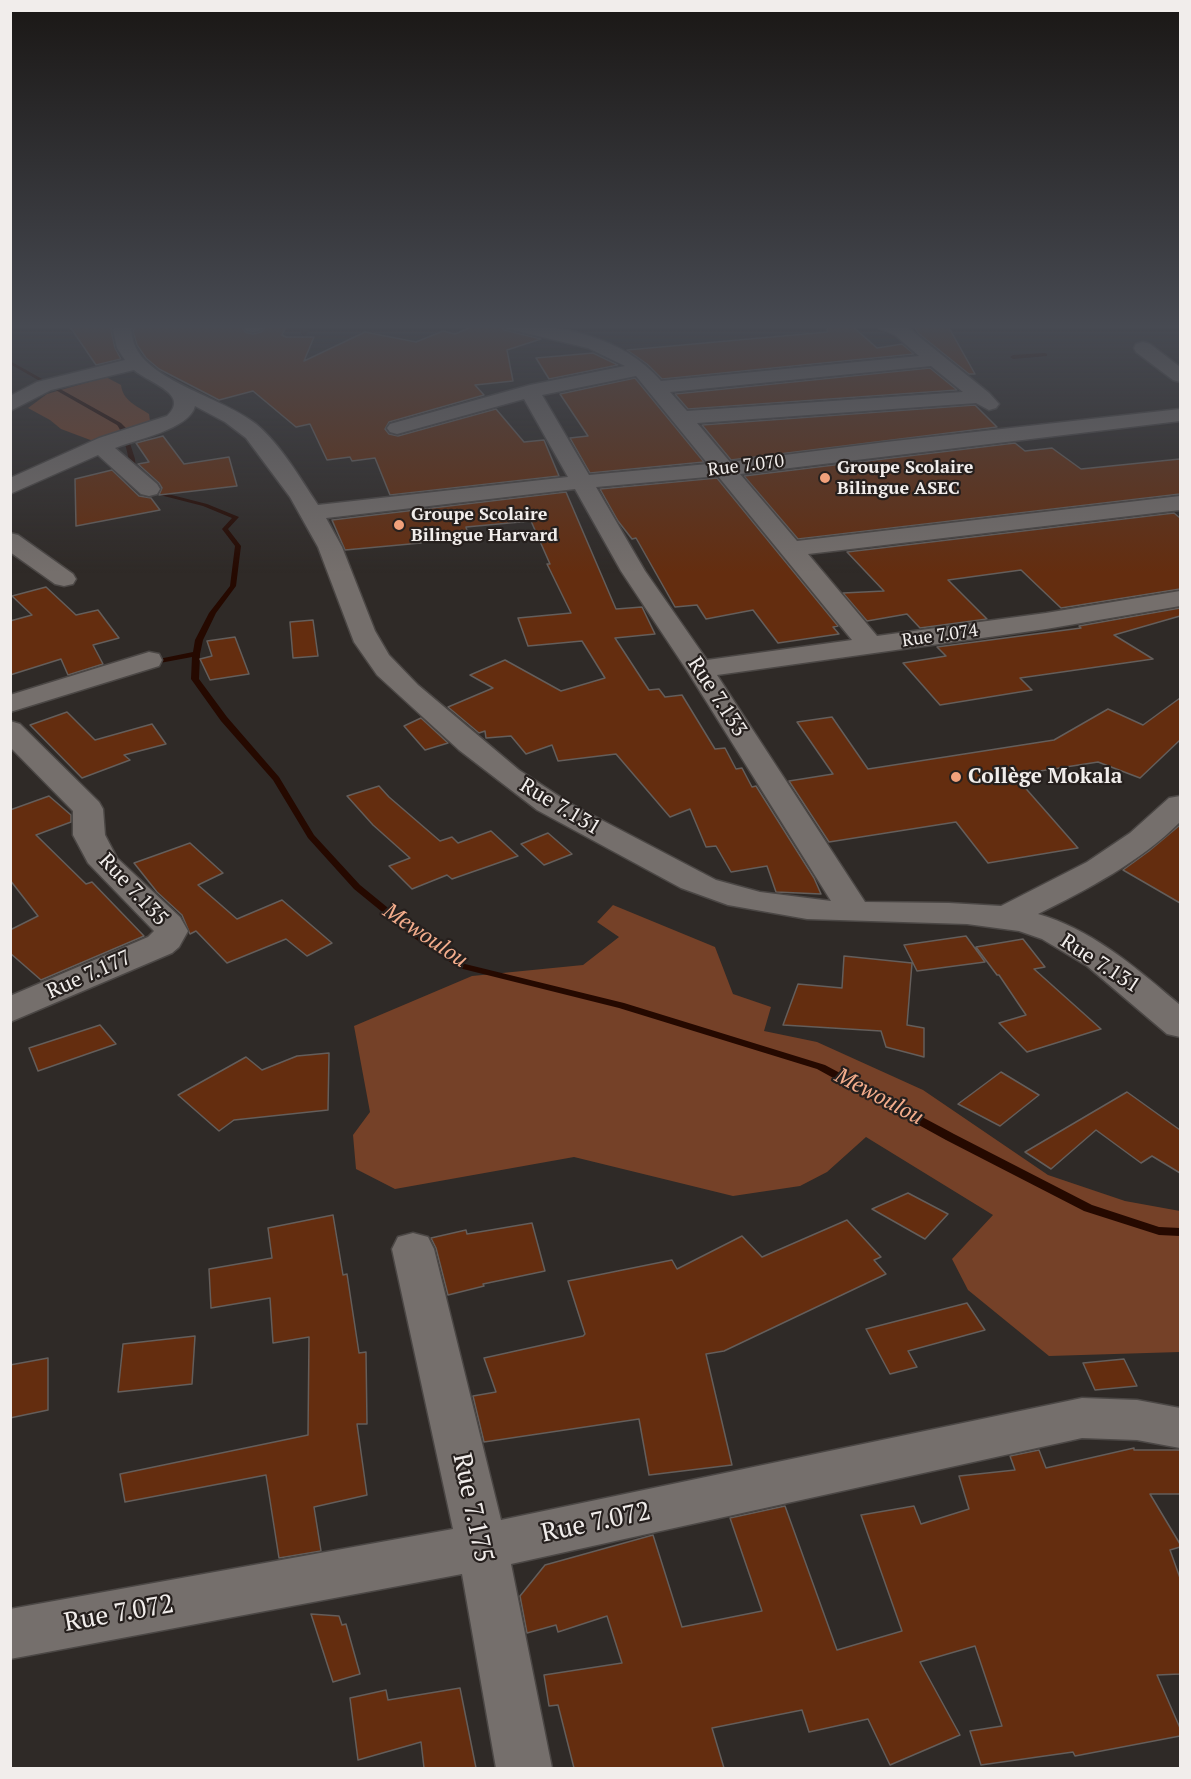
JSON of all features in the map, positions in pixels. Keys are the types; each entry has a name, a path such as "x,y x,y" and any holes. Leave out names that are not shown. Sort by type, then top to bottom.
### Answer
{"street":[{"path":"10,487 100,446 174,420 184,411 185,407"},
{"name":"Rue 7.131","path":"215,407 247,427 276,461 310,513 336,559 356,619 376,657 407,689 477,751 539,798 684,878 726,894 787,907 855,912 943,913 1006,917 1043,929 1076,944 1130,980 1180,1025"},
{"path":"397,428 473,407"},
{"name":"Rue 7.133","path":"540,407 580,482 633,571 700,669 855,912"},
{"path":"673,407 870,645"},
{"path":"682,418 839,407"},
{"path":"993,407 1022,433"},
{"name":"Rue 7.070","path":"310,513 580,482 724,469 1180,415"},
{"path":"100,446 149,489"},
{"path":"791,549 1180,503"},
{"path":"10,540 64,579"},
{"name":"Rue 7.074","path":"700,669 1046,621 1180,599"},
{"path":"10,704 149,660"},
{"name":"Rue 7.135","path":"10,730 88,809 89,835 94,848 104,863 168,924 171,931 167,939"},
{"path":"1006,917 1074,884 1105,865 1168,818 1180,805"},
{"name":"Rue 7.177","path":"10,1010 160,945 167,939"},
{"name":"Rue 7.175","path":"413,1249 482,1547 524,1768"},
{"name":"Rue 7.072","path":"10,1634 482,1547 1082,1418 1137,1420 1180,1428"}],"shaded area":[{"path":"137,407 149,414 150,421 138,429 93,441 61,429 28,408"},
{"path":"613,905 715,947 733,994 771,1007 764,1031 817,1042 923,1090 1048,1175 1125,1201 1180,1211 1180,1352 1049,1356 968,1290 952,1259 993,1215 866,1137 827,1172 800,1186 733,1196 574,1157 395,1189 356,1169 353,1135 370,1112 354,1026 472,976 583,965 619,937 597,922"}],"building":[{"path":"272,407 442,407 389,422 385,429 389,434 398,436 496,409 524,442 544,440 559,476 390,495 375,458 352,461 350,457 327,460 310,424 296,427"},
{"path":"569,407 659,407 704,462 590,473 570,438 588,436"},
{"path":"686,407 716,407 688,409"},
{"path":"947,407 977,407 997,427 731,460 702,425"},
{"path":"163,436 184,464 229,457 237,486 159,495 162,488 159,483 138,464 149,462 136,443"},
{"path":"1015,443 1025,451 1052,448 1081,469 1180,459 1180,494 798,539 744,476"},
{"path":"112,470 139,496 151,498 160,510 76,526 75,479"},
{"path":"717,478 838,626 833,627 839,634 778,643 753,610 706,619 697,605 675,607 636,538 632,539 618,521 600,489"},
{"path":"566,492 616,609 642,607 655,634 615,638 649,690 659,689 665,697 682,695 715,749 725,748 736,769 742,768 752,787 756,786 814,878 821,894 776,892 767,866 731,872 716,846 706,847 690,809 670,817 616,754 558,761 552,745 526,754 511,736 486,738 485,731 479,733 448,707 493,688 470,675 505,660 561,691 605,678 582,641 528,646 518,618 571,613 547,564 550,564 531,521 466,527 468,535 420,540 421,543 345,550 332,520"},
{"path":"1174,513 1180,518 1180,589 1061,608 1021,570 948,580 987,619 920,628 907,614 867,621 843,593 884,591 847,552"},
{"path":"46,587 76,615 98,610 119,638 93,645 103,664 68,675 61,659 10,675 10,621 32,615 12,596"},
{"path":"1180,608 1180,616 1114,635 1153,659 1020,678 1032,690 940,705 903,663 946,656 937,647 1081,628 1079,626"},
{"path":"313,620 318,656 293,658 290,622"},
{"path":"235,637 249,674 210,680 200,659 212,656 207,641"},
{"path":"1180,698 1180,740 1140,778 1098,762 1014,775 1078,848 988,863 956,822 829,842 789,781 833,774 797,722 832,717 868,769 1054,740 1108,709 1143,725"},
{"path":"67,712 95,740 152,724 166,744 124,755 130,760 82,778 30,725"},
{"path":"421,718 448,743 425,750 404,726"},
{"path":"379,786 440,841 452,837 458,843 491,831 518,856 452,879 447,875 412,889 389,866 410,858 373,825 347,796"},
{"path":"49,796 71,815 71,822 36,835 86,884 92,882 144,936 41,980 10,953 10,930 38,916 10,880 10,810"},
{"path":"1180,825 1180,903 1123,870"},
{"path":"548,833 572,854 544,865 521,844"},
{"path":"190,843 223,873 198,885 237,919 282,900 332,943 307,956 286,939 227,963 196,931 190,934 182,915 157,892 134,863"},
{"path":"966,936 985,962 917,971 904,945"},
{"path":"1023,939 1045,967 1034,969 1101,1029 1027,1052 999,1023 1026,1015 999,975 976,947"},
{"path":"844,956 912,963 907,1025 924,1028 924,1057 886,1047 881,1031 783,1025 798,984 842,988"},
{"path":"100,1025 116,1044 38,1071 29,1048"},
{"path":"329,1053 328,1110 234,1120 219,1131 178,1095 246,1057 262,1070 297,1056"},
{"path":"1001,1072 1039,1095 1000,1126 958,1104"},
{"path":"1127,1092 1180,1130 1180,1173 1152,1156 1141,1163 1096,1130 1051,1169 1025,1152"},
{"path":"908,1193 948,1214 925,1239 872,1209"},
{"path":"333,1215 343,1275 347,1274 359,1353 366,1352 367,1424 357,1424 367,1495 314,1507 321,1551 279,1558 266,1475 125,1502 120,1474 308,1435 309,1337 273,1343 270,1298 211,1308 209,1269 272,1258 268,1228"},
{"path":"847,1220 881,1257 874,1260 886,1274 724,1351 706,1354 732,1465 649,1475 639,1419 484,1442 473,1396 496,1392 484,1358 585,1334 568,1281 672,1260 677,1269 742,1236 762,1257"},
{"path":"532,1223 545,1271 483,1284 484,1286 448,1295 436,1248 431,1238 466,1230 467,1234"},
{"path":"967,1303 985,1330 908,1351 917,1367 890,1374 866,1329"},
{"path":"195,1336 192,1384 118,1392 123,1344"},
{"path":"48,1358 48,1410 10,1418 10,1365"},
{"path":"1124,1359 1137,1386 1095,1390 1083,1363"},
{"path":"1134,1448 1134,1450 1180,1450 1180,1494 1150,1494 1180,1544 1180,1547 1170,1550 1180,1578 1180,1674 1157,1675 1180,1728 1180,1736 1075,1756 1073,1752 981,1765 970,1731 1002,1726 975,1646 920,1662 960,1735 890,1765 868,1719 809,1732 802,1710 712,1728 724,1768 574,1768 558,1705 549,1706 544,1675 622,1663 607,1616 558,1632 556,1625 527,1633 520,1596 545,1565 653,1535 682,1627 762,1611 730,1518 785,1506 837,1650 902,1631 861,1515 914,1506 921,1524 969,1509 959,1476 1015,1470 1010,1456 1039,1450 1046,1468"},
{"path":"311,1614 339,1616 342,1625 346,1624 360,1674 333,1682"},
{"path":"460,1688 476,1768 424,1768 421,1742 358,1760 350,1698 386,1690 388,1700"}],"waterway":[{"name":"Mewoulou","path":"89,407 119,424 125,430 133,470 136,472"},
{"name":"Mewoulou","path":"153,487 162,494 205,505 236,517 225,529 238,546 233,586 213,613 199,640 196,654"},
{"path":"149,663 196,654"},
{"name":"Mewoulou","path":"196,654 195,679 224,719 276,779 311,836 357,887 417,936 462,966 621,1005 821,1067 1088,1208 1159,1231 1180,1232"}],"place":[{"name":"Groupe Scolaire Bilingue ASEC","path":"825,478"},
{"name":"Groupe Scolaire Bilingue Harvard","path":"399,525"},
{"name":"Collège Mokala","path":"956,777"}]}
